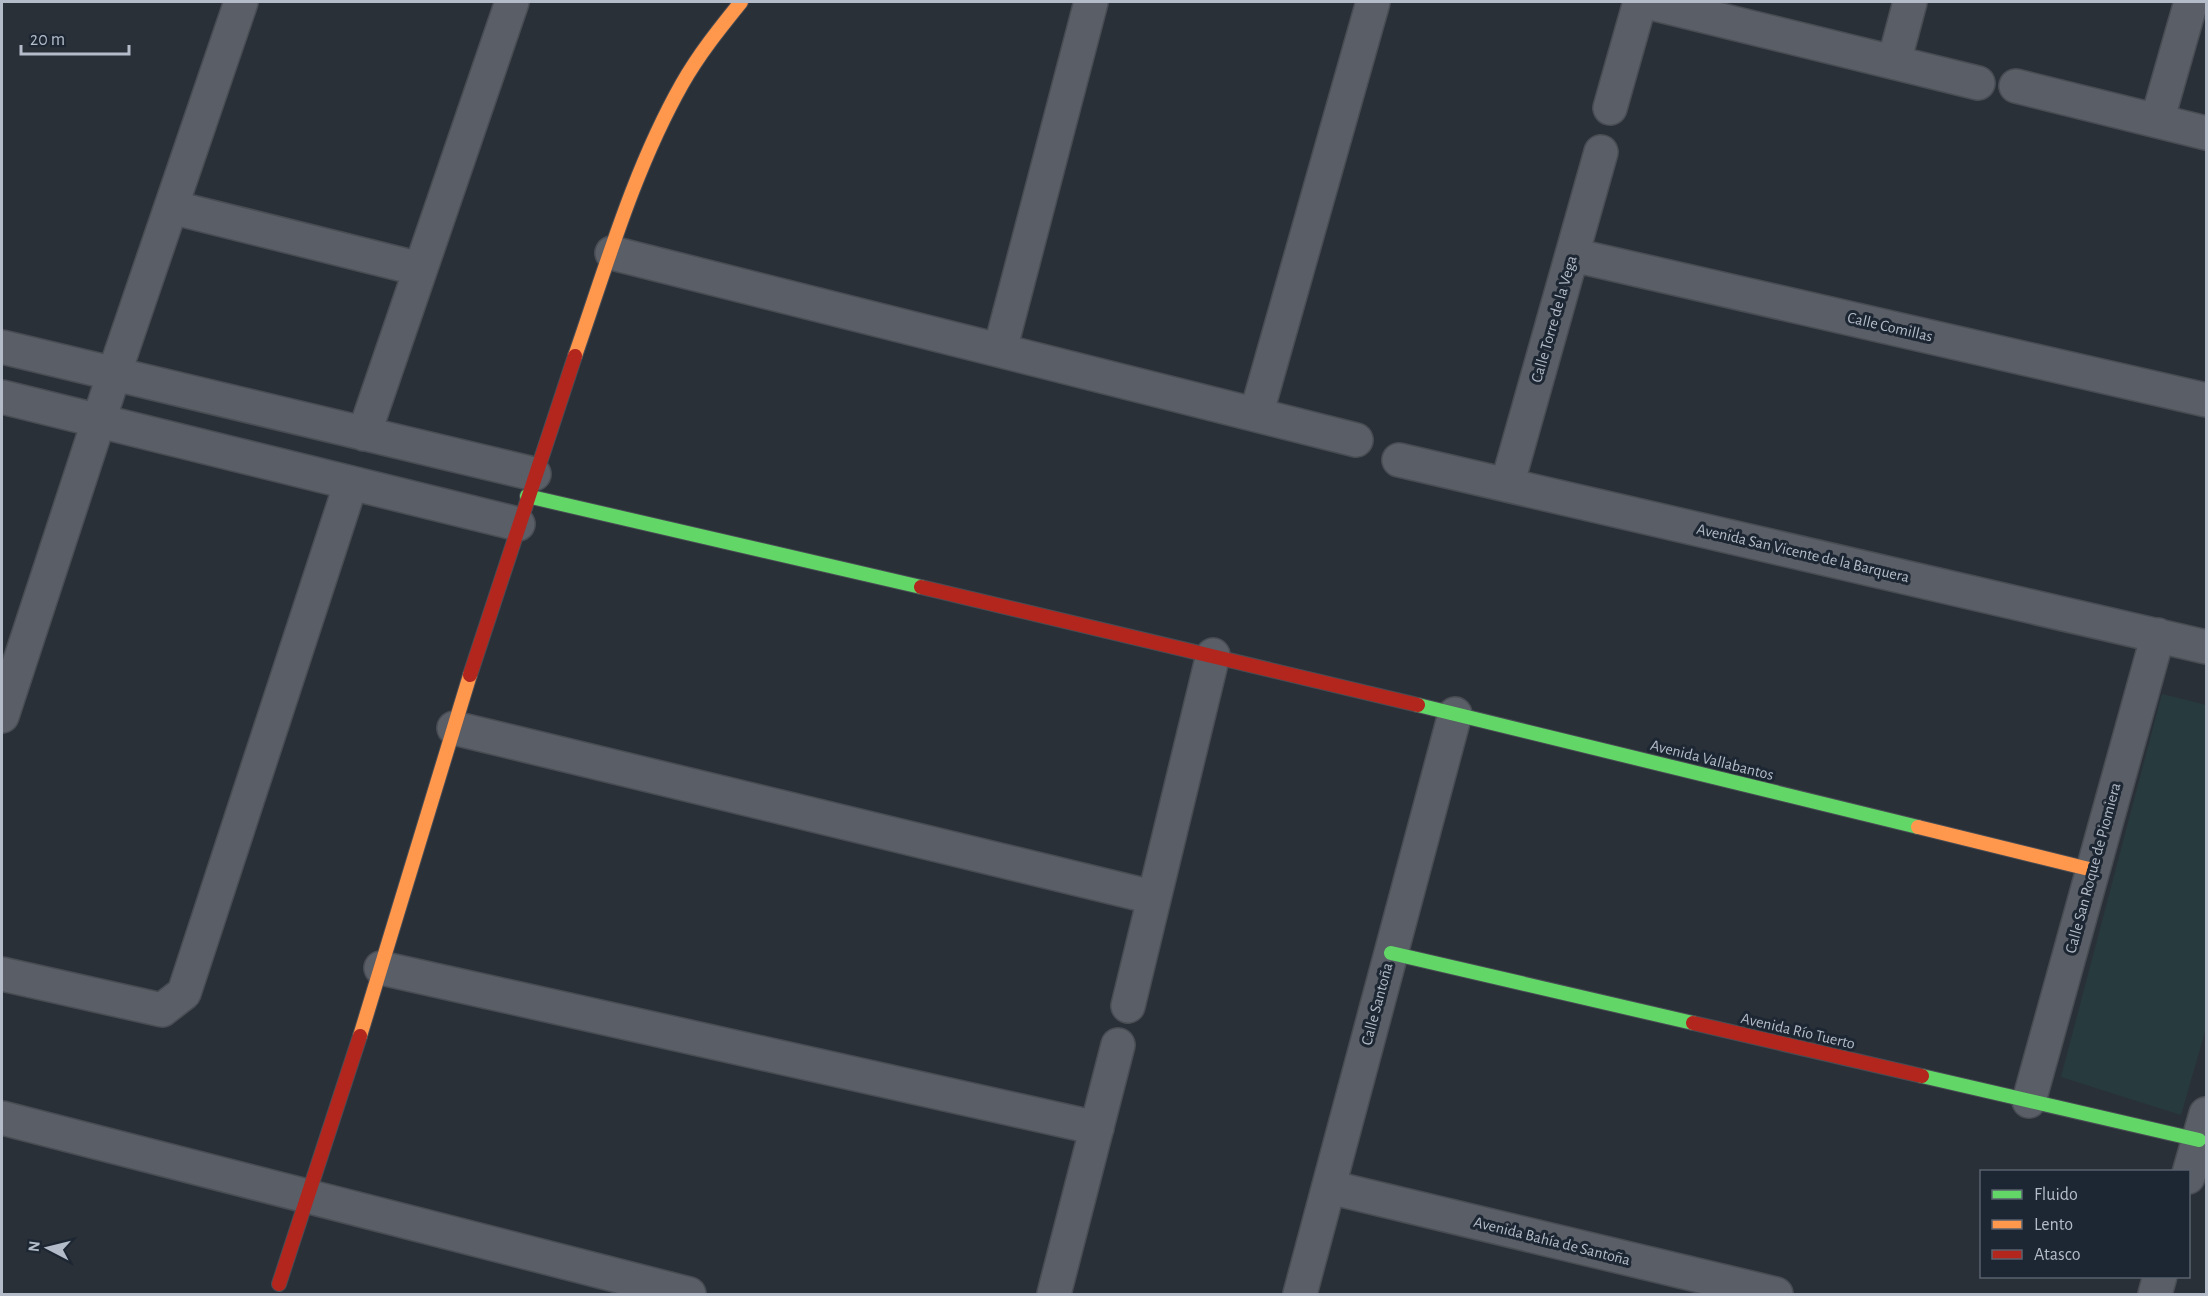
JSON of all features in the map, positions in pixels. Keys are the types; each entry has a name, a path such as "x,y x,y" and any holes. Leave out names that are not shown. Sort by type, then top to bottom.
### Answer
{"street":[{"path":"2,716 114,374 241,2"},
{"path":"364,434 512,2"},
{"path":"279,1284 381,968 526,498 643,163 669,105 695,61 741,2"},
{"path":"1000,350 1091,2"},
{"path":"1256,415 1373,2"},
{"path":"1610,108 1640,2"},
{"path":"1647,2 1978,83"},
{"path":"1894,62 1910,2"},
{"path":"2157,121 2192,2"},
{"path":"2016,86 2206,133"},
{"name":"Calle Torre de la Vega","path":"1507,485 1601,152"},
{"path":"171,207 420,269"},
{"path":"612,253 1356,440"},
{"name":"Calle Comillas","path":"1573,255 2206,400"},
{"path":"2,347 364,434 526,498"},
{"path":"2,397 351,483 526,498"},
{"name":"Avenida San Vicente de la Barquera","path":"1399,460 2206,647"},
{"path":"2,974 162,1011 184,993 351,483"},
{"name":"Avenida Vallabantos","path":"526,498 1213,655 2093,870"},
{"name":"Calle San Roque de Piomiera","path":"2029,1101 2158,635"},
{"path":"1128,1006 1152,897 1213,655"},
{"name":"Calle Santoña","path":"1300,1294 1455,714"},
{"path":"454,728 1152,897"},
{"name":"Avenida Río Tuerto","path":"1391,953 2029,1101 2203,1127"},
{"path":"381,968 1097,1128"},
{"path":"1054,1294 1118,1045"},
{"path":"2,1118 307,1198 689,1294"},
{"path":"2190,1170 2203,1127"},
{"name":"Avenida Bahía de Santoña","path":"1329,1187 1776,1294"},
{"path":"2155,1294 2159,1278"}],"green space":[{"path":"2162,694 2206,705 2206,1028 2181,1115 2061,1077"}],"traffic: fast":[{"path":"527,496 921,587"},
{"path":"1418,705 1918,827"},
{"path":"1391,953 1693,1023"},
{"path":"1922,1076 2199,1140"}],"traffic: slow":[{"path":"575,356 622,217 665,116 695,62 741,2"},
{"path":"360,1036 470,675"},
{"path":"1918,827 2093,870"}],"traffic: jam":[{"path":"470,675 575,356"},
{"path":"921,587 1418,705"},
{"path":"1693,1023 1922,1076"},
{"path":"279,1284 360,1036"}]}
